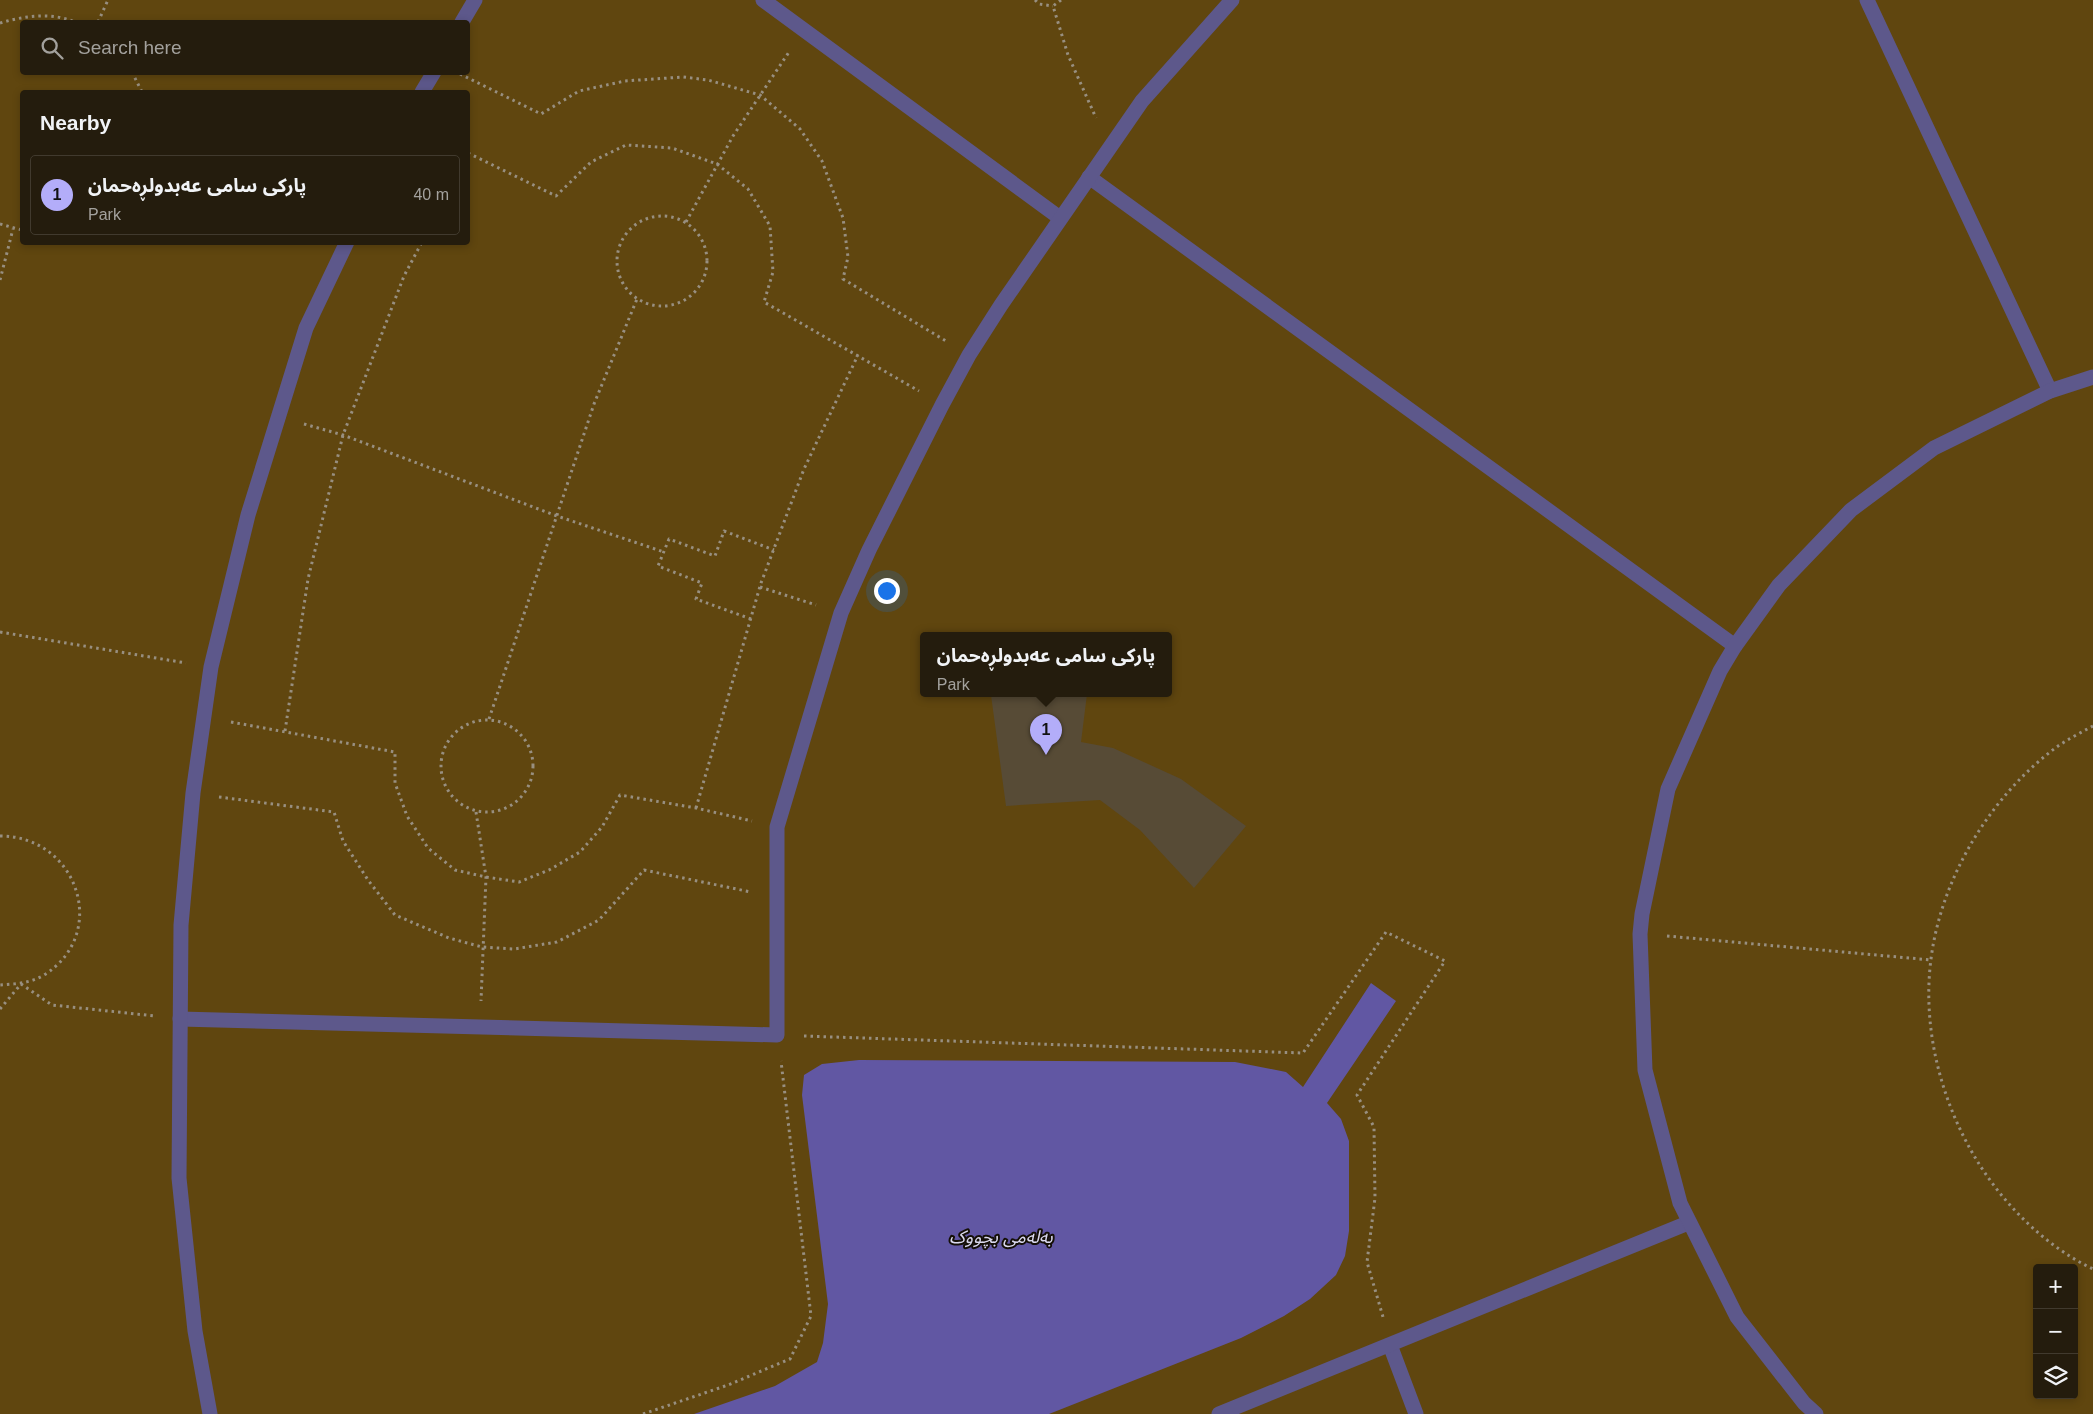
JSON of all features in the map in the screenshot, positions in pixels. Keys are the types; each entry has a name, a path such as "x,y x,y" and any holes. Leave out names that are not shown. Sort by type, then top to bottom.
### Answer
{"lane":[{"path":"463,20 476,0"},
{"path":"763,0 1060,218"},
{"path":"180,1019 777,1035 777,827 841,613 869,550 969,355 1060,218 1142,101 1232,0"},
{"path":"1867,0 2050,391"},
{"path":"423,90 432,75"},
{"path":"1089,178 1735,646"},
{"path":"210,1414 195,1331 179,1178 181,925 193,793 211,667 248,515 277,416 306,328 346,245"},
{"path":"1816,1414 1804,1403 1737,1317 1688,1224 1680,1203 1645,1070 1640,934 1642,914 1668,789 1720,671 1735,646 1779,585 1850,510 1934,448 2050,391 2093,377"},
{"path":"1219,1414 1688,1224"},
{"path":"1390,1344 1416,1414"}],"path":[{"path":"99,20 108,0"},
{"path":"1035,0 1039,4 1053,6 1061,0"},
{"path":"1053,6 1068,54 1093,113 1113,144"},
{"path":"0,22 33,15 70,20"},
{"path":"686,222 717,164 803,30"},
{"path":"134,75 141,90"},
{"path":"464,75 542,114 580,91 625,81 683,77 708,80 760,95 800,129 822,161 843,218 848,257 843,279 969,355"},
{"path":"470,156 556,196 591,162 626,145 672,148 717,164 748,189 770,226 773,272 764,302 942,405"},
{"path":"655,216 671,217 686,222 704,244 707,265 700,285 691,296 678,303 657,306 637,299 626,289 618,275 616,260 619,244 628,230 640,221 655,216"},
{"path":"0,224 20,230"},
{"path":"0,280 14,229"},
{"path":"285,731 308,578 343,435 404,276 420,245"},
{"path":"489,719 594,404 637,299"},
{"path":"696,808 760,587 804,469 858,355"},
{"path":"277,416 343,435 557,516 664,552"},
{"path":"751,619 696,598 702,583 658,566 669,539 715,556 724,531 774,550"},
{"path":"760,587 841,613"},
{"path":"0,632 211,667"},
{"path":"205,718 395,752 395,782 407,816 428,848 455,870 486,877 519,882 549,870 580,852 602,827 620,795 696,808 777,827"},
{"path":"489,719 504,723 518,731 527,743 533,757 533,773 528,787 520,800 499,810 476,812 462,805 451,796 443,782 440,767 442,752 449,738 460,728 474,722 489,719"},
{"path":"2093,726 2054,749 2009,790 1973,839 1947,894 1930,960 1930,1014 1939,1074 1959,1131 1990,1182 2031,1227 2080,1263 2093,1269"},
{"path":"193,793 334,812 344,841 368,880 395,915 448,938 482,948 514,949 557,942 599,920 644,870 776,897"},
{"path":"476,812 486,877 482,948 481,1027"},
{"path":"0,836 26,839 48,850 66,867 76,889 80,913 74,938 62,959 44,975 21,984 0,985"},
{"path":"643,1414 728,1385 790,1359 811,1316 777,1035 1302,1053 1386,932 1445,961 1357,1096 1374,1127 1375,1198 1368,1262 1390,1344"},
{"path":"1640,934 1930,960"},
{"path":"21,984 52,1005 180,1019"},
{"path":"0,1009 21,984"}],"shaded area":[{"path":"0,0 2093,0 2093,1414 0,1414"}],"water":[{"name":"بەلەمی بچووک","path":"1371,983 1396,1001 1327,1103 1341,1119 1349,1141 1349,1231 1345,1256 1336,1275 1310,1299 1284,1316 1241,1338 1049,1414 694,1414 775,1386 817,1362 823,1343 828,1304 802,1095 804,1075 822,1064 859,1060 1235,1062 1286,1072 1303,1087"}],"building":[{"path":"991,697 1087,697 1081,742 1113,748 1181,779 1246,826 1194,888 1140,830 1100,800 1006,806"}],"place":[{"name":"پارکی سامی عەبدولڕەحمان","path":"1046,755"}]}
